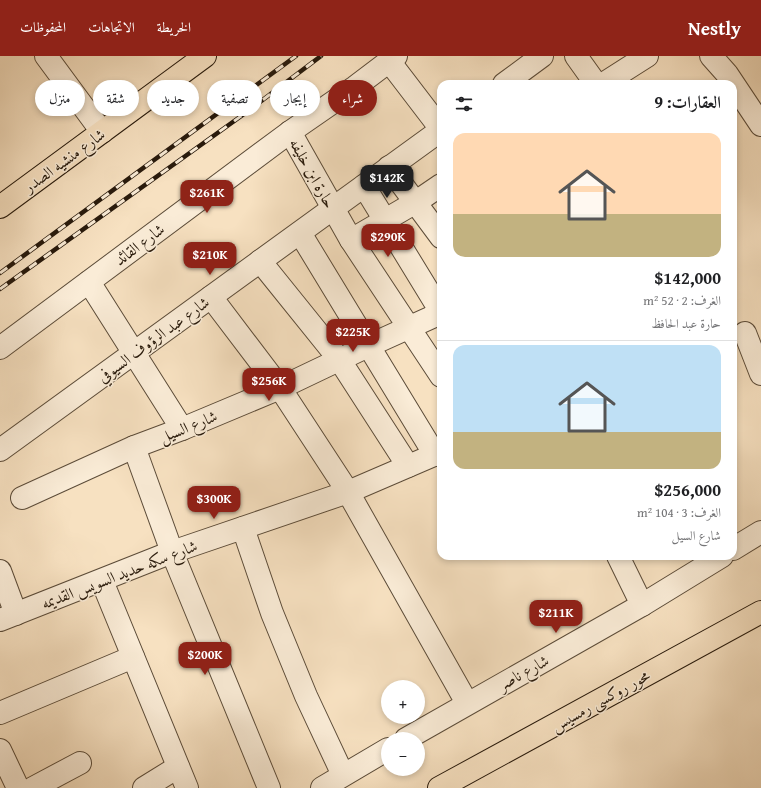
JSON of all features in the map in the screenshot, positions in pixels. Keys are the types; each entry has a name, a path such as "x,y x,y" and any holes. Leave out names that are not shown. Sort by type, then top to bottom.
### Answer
{"main road":[{"name":"شارع منشيه الصدر","path":"0,207 205,56"},
{"name":"محور روكسى رمسيس","path":"439,788 761,612"}],"street":[{"path":"46,56 102,132"},
{"path":"509,80 542,56"},
{"path":"576,56 603,80"},
{"path":"611,80 647,56"},
{"path":"711,56 719,79"},
{"path":"392,58 437,123"},
{"name":"شارع القائد","path":"0,348 290,132 356,87 392,58"},
{"path":"737,99 761,125"},
{"name":"حارة ابن خليفه","path":"290,132 351,240 437,370"},
{"name":"شارع عبد الرؤوف السيوفي","path":"0,450 437,132"},
{"path":"389,167 437,231"},
{"path":"364,186 437,306"},
{"path":"351,240 416,202 437,188"},
{"path":"300,232 368,346 437,452"},
{"path":"260,261 339,360 408,466"},
{"path":"89,282 182,429"},
{"path":"211,297 280,388 348,492 467,704"},
{"name":"شارع السيل","path":"22,498 134,447 182,429 280,388 437,315"},
{"path":"746,333 761,374"},
{"path":"134,447 172,552 269,788"},
{"name":"شارع سكه حديد السويس القديمه","path":"8,616 102,581 172,552 348,492 437,454"},
{"path":"243,528 275,620 306,696 343,776"},
{"path":"737,547 761,532"},
{"path":"620,560 642,605"},
{"name":"شارع ناصر","path":"418,732 642,605 710,560"},
{"path":"0,571 8,616"},
{"path":"102,581 187,788"},
{"path":"0,713 133,657"},
{"path":"0,750 18,788"},
{"path":"322,788 381,753"},
{"path":"33,788 80,763"},
{"path":"144,788 178,768"}],"railway":[{"path":"0,273 296,56"},
{"path":"0,289 244,114 321,56"}]}
